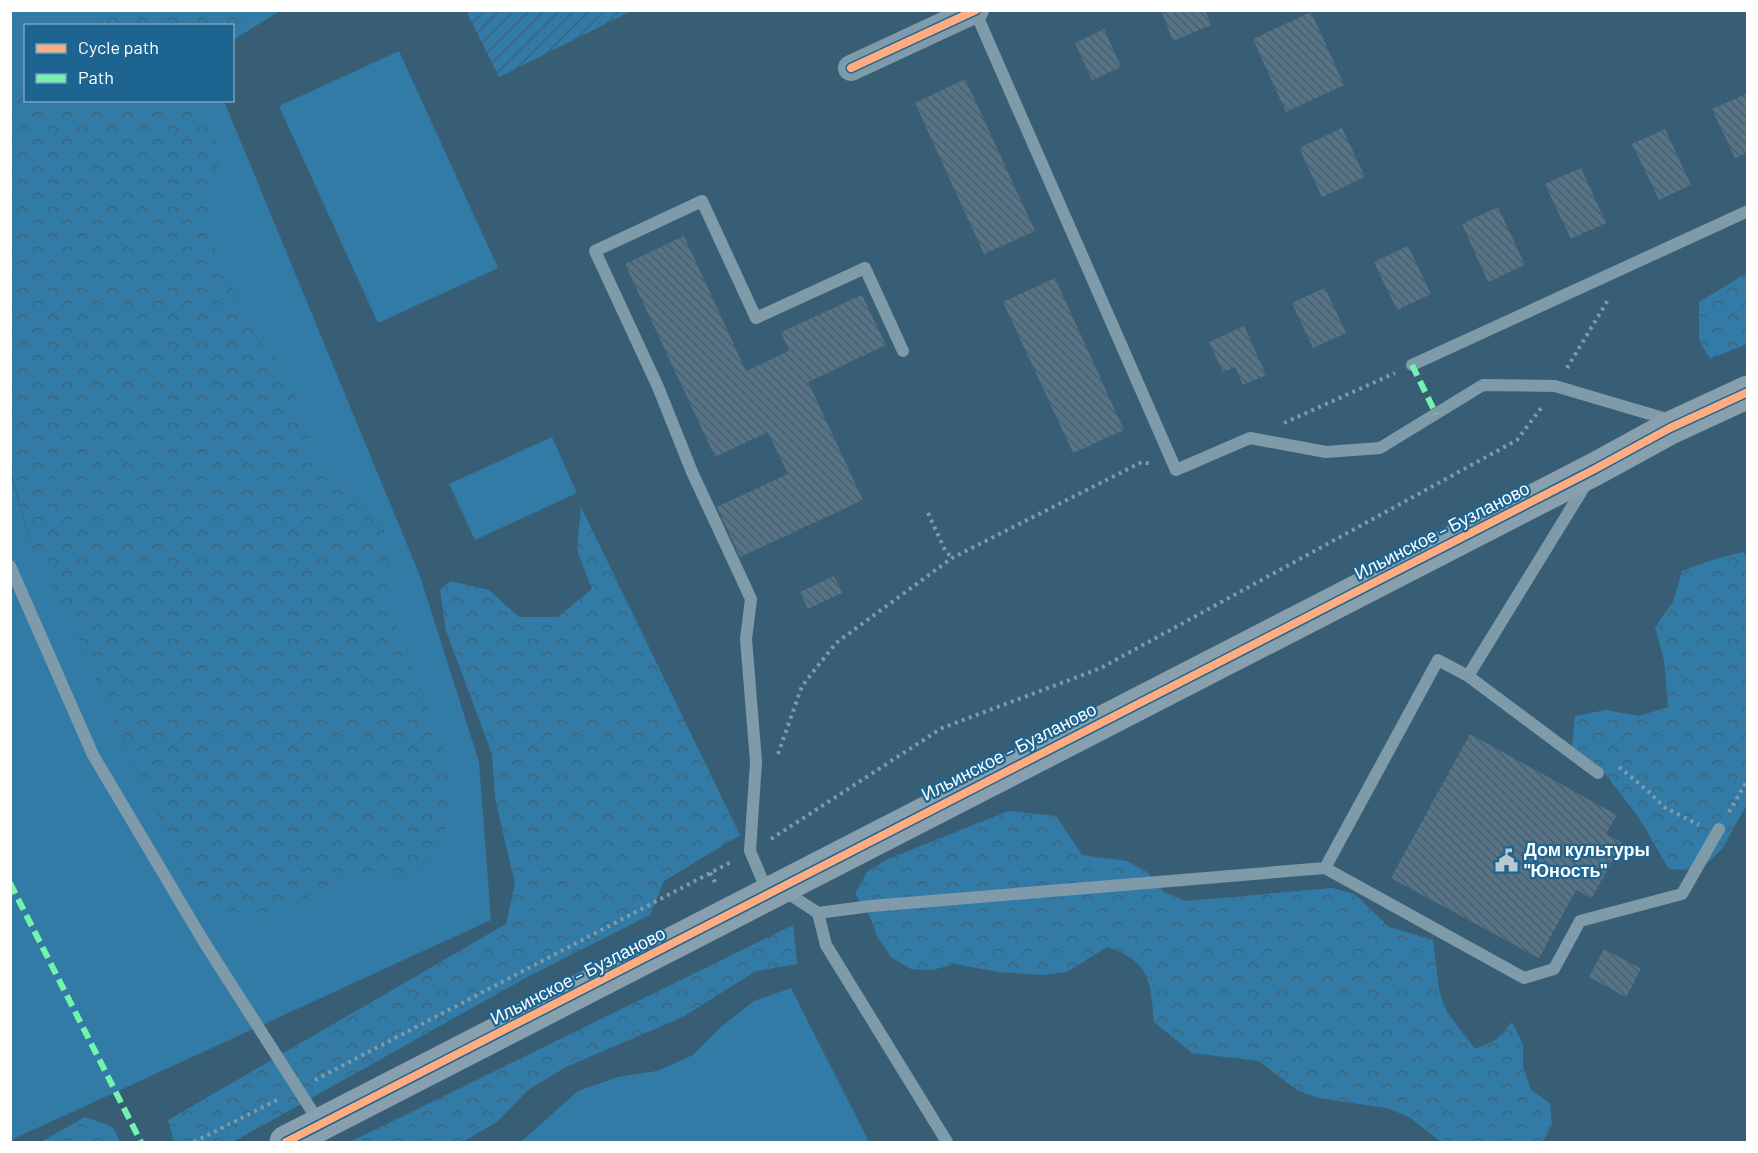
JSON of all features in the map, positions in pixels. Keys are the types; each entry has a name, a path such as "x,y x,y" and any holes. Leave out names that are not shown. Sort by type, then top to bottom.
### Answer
{"street":[{"path":"851,68 976,11"},
{"name":"Ильинское – Бузланово","path":"286,1143 1595,469 1680,423 1748,392"}],"lane":[{"path":"976,11 1176,470 1250,438 1326,452 1380,448 1483,385 1556,386 1680,423"},
{"path":"903,351 865,268 756,318 702,201 595,251 658,387 692,472 751,599 746,639 756,762 750,852 774,891 818,913 871,906 1325,868 1524,978 1554,969 1580,921 1682,894 1718,831"},
{"path":"1412,365 1748,211"},
{"path":"1468,676 1595,469"},
{"path":"10,566 93,755 204,942 321,1125"},
{"path":"1325,868 1438,660 1468,676 1598,773"},
{"path":"818,913 826,945 946,1143"}],"path":[{"path":"194,1143 750,852 942,728 1101,668 1517,440 1556,386 1628,266"},
{"path":"1250,438 1412,365"},
{"path":"775,763 802,686 836,643 952,558 1142,462 1176,470"},
{"path":"928,513 945,550 952,558"},
{"path":"1598,773 1619,767 1664,807 1718,831 1748,779"}],"green space":[{"path":"104,10 252,11 234,29 234,24 102,24"},
{"path":"11,11 104,11 102,24 24,24 24,92 11,94"},
{"path":"252,11 280,11 234,39 234,29"},
{"path":"466,11 631,11 499,77"},
{"path":"399,51 498,268 378,323 279,106"},
{"path":"24,92 24,102 210,102 218,162 210,210 215,255 258,340 288,374 301,419 319,461 383,526 394,619 443,748 451,792 443,838 416,874 368,870 321,887 278,915 234,914 194,888 128,753 70,620 33,553 11,472 10,94"},
{"path":"210,102 224,102 420,576 479,762 491,920 11,1140 10,472 33,553 70,620 128,753 194,888 278,915 321,887 368,870 416,874 443,838 451,792 443,748 394,619 383,526 319,461 301,419 288,374 258,340 215,255 210,210 218,162"},
{"path":"1747,273 1747,344 1710,359 1699,340 1699,302"},
{"path":"552,437 577,493 475,540 449,484"},
{"path":"581,507 740,835 664,881 650,915 529,976 233,1142 174,1142 168,1120 506,924 515,884 495,798 492,754 446,631 440,590 450,581 489,590 519,617 558,617 592,589 577,550"},
{"path":"1743,552 1748,559 1747,804 1722,849 1699,871 1669,869 1637,815 1598,765 1572,746 1575,716 1606,710 1639,716 1668,707 1664,660 1655,627 1673,602 1682,571"},
{"path":"1008,811 1056,816 1082,855 1127,861 1147,872 1164,892 1186,901 1333,888 1356,895 1389,927 1433,940 1439,990 1447,1012 1475,1049 1496,1040 1512,1022 1523,1044 1523,1067 1531,1090 1550,1103 1552,1124 1543,1142 1441,1142 1409,1117 1387,1108 1318,1098 1297,1090 1259,1061 1192,1053 1154,1022 1149,984 1140,966 1132,959 1107,947 1067,972 1043,975 998,972 955,964 932,970 911,969 891,957 878,938 869,915 855,894 867,872 888,859"},
{"path":"793,925 797,964 756,971 683,1017 566,1067 528,1090 498,1121 463,1142 350,1142"},
{"path":"791,988 869,1142 521,1142 578,1091 618,1077 657,1071 693,1055 722,1026 754,1001"},
{"path":"85,1117 113,1127 120,1142 41,1142"}],"building":[{"path":"1161,10 1205,10 1211,25 1173,41"},
{"path":"1311,12 1344,85 1286,112 1253,39"},
{"path":"1104,29 1121,67 1092,80 1075,43"},
{"path":"965,79 1035,231 984,254 915,103"},
{"path":"1748,93 1748,152 1735,158 1712,109"},
{"path":"1342,128 1365,177 1322,197 1299,148"},
{"path":"1665,129 1691,185 1659,200 1632,144"},
{"path":"1581,168 1606,223 1571,239 1545,184"},
{"path":"1498,207 1525,265 1488,282 1462,224"},
{"path":"684,236 746,371 789,351 781,332 862,295 886,345 808,382 863,500 740,557 717,507 788,474 768,432 715,457 625,264"},
{"path":"1408,246 1431,294 1397,310 1374,262"},
{"path":"1055,278 1124,430 1073,453 1003,302"},
{"path":"1325,288 1346,333 1313,348 1292,303"},
{"path":"1244,326 1266,375 1243,385 1235,367 1223,372 1209,342"},
{"path":"834,576 842,593 808,609 800,592"},
{"name":"Дом культуры \"Юность\"","path":"1470,734 1617,815 1606,834 1622,843 1592,898 1576,890 1539,958 1391,878"},
{"path":"1604,949 1641,969 1626,997 1589,977"}],"marked path":[{"path":"1412,365 1436,414"},
{"path":"10,883 141,1142"}],"cycle path":[{"path":"851,68 976,10"},
{"path":"286,1142 1595,469 1670,428 1748,392"}],"place":[{"name":"Дом культуры \"Юность\"","path":"1506,860"}]}
